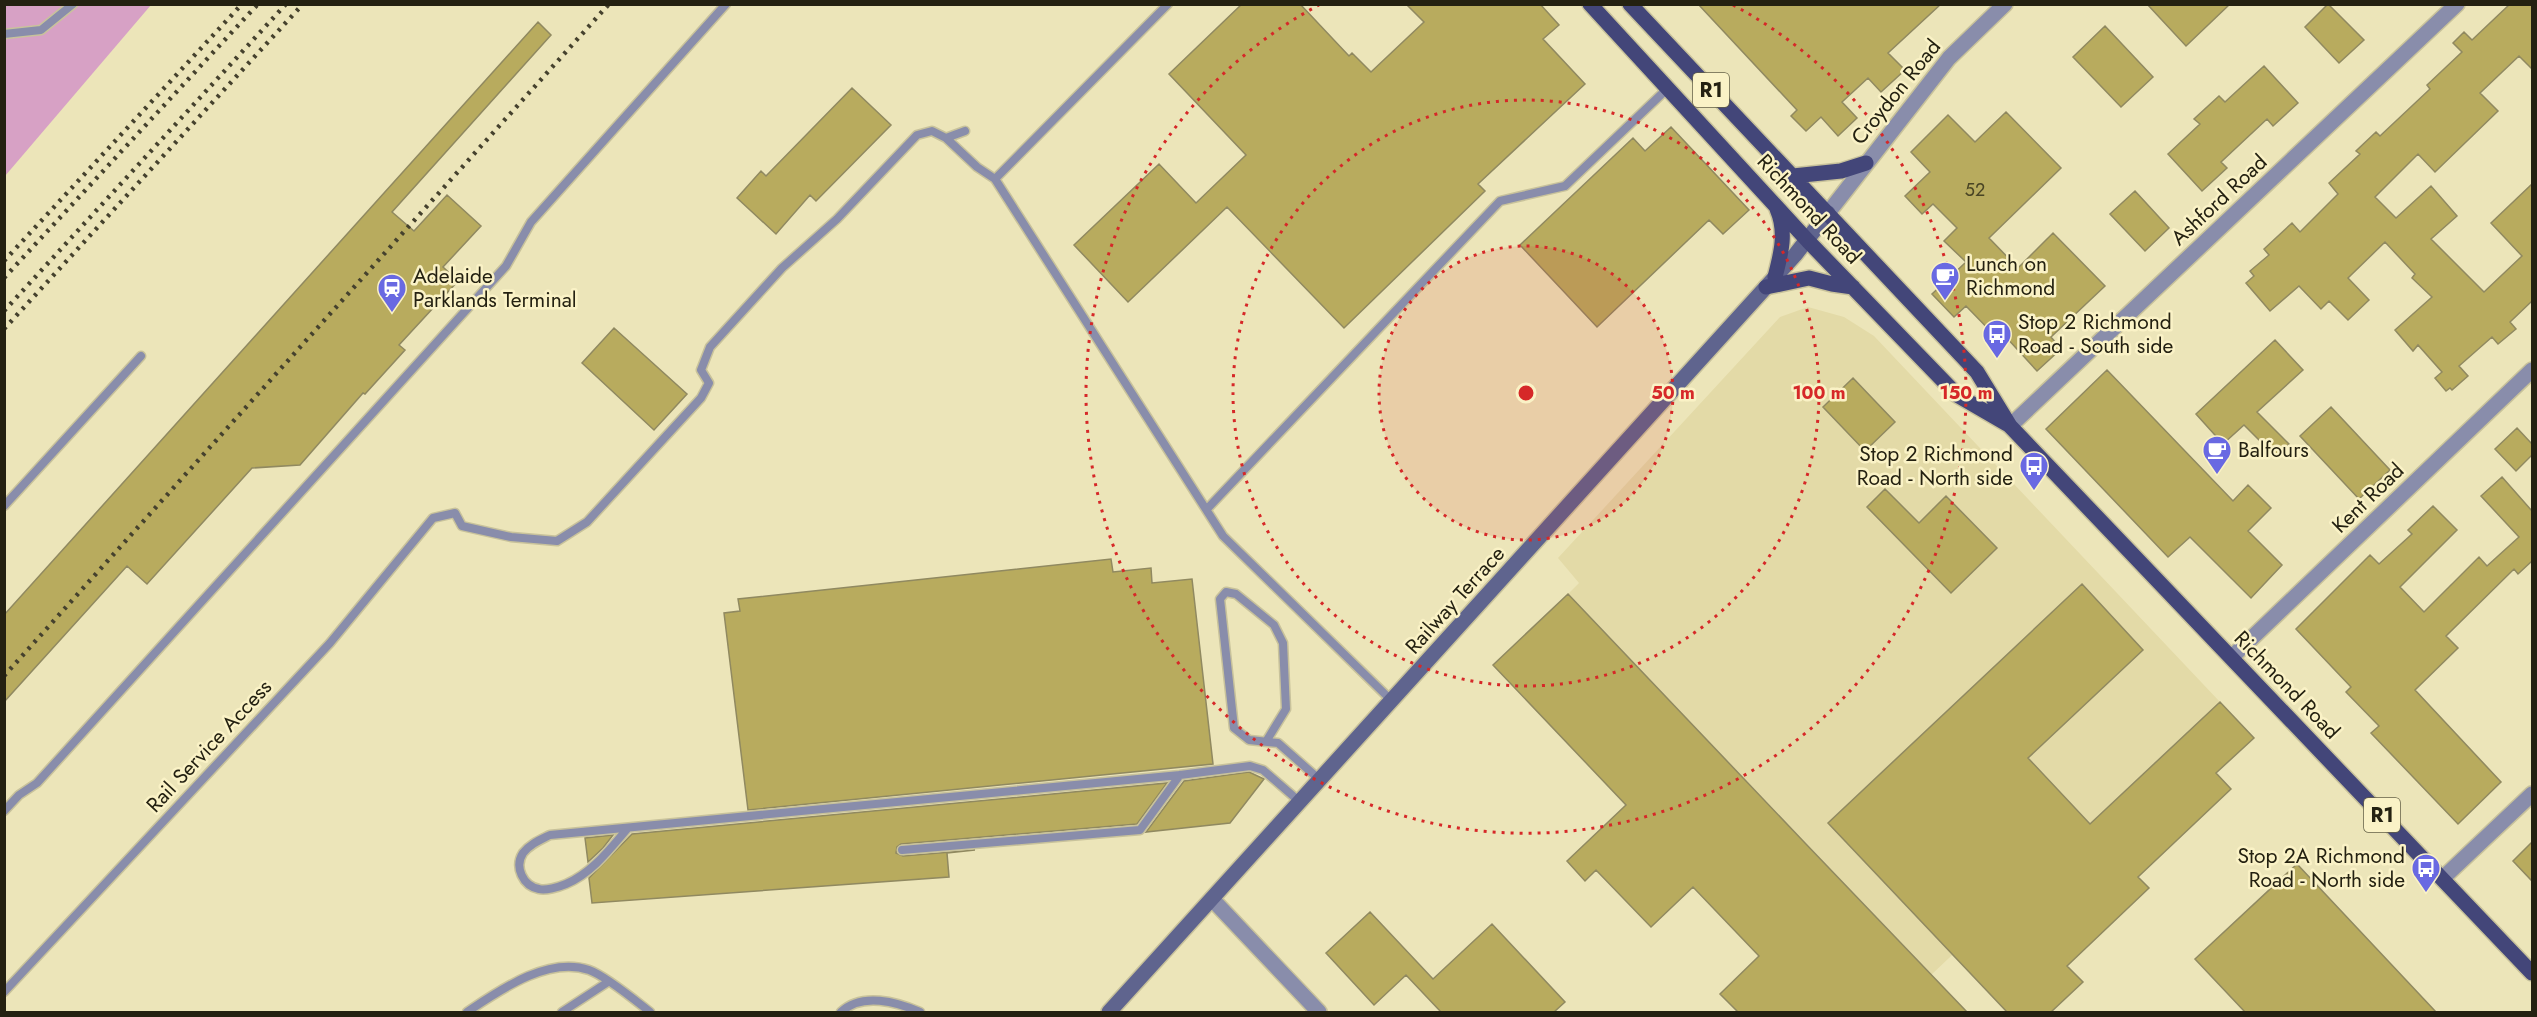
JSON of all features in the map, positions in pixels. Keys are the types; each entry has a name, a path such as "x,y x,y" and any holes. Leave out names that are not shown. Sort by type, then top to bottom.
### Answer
{"main road":[{"name":"Richmond Road","path":"1590,4 1808,241 1958,395 2010,426"},
{"name":"Richmond Road","path":"1630,4 1977,372 2010,426 2532,973"},
{"path":"1793,176 1841,171 1866,163"},
{"path":"1774,204 1782,220 1783,246 1771,282 1809,278 1853,287"},
{"name":"Railway Terrace","path":"1109,1012 1808,241 1828,213"}],"street":[{"name":"Croydon Road","path":"1828,213 1948,58 2005,4"},
{"name":"Ashford Road","path":"2010,426 2457,4"},
{"name":"Kent Road","path":"2232,657 2532,370"},
{"path":"2443,879 2532,794"},
{"path":"1212,899 1319,1012"}],"lane":[{"path":"4,34 41,30 73,4"},
{"path":"4,811 19,795 37,783 506,266 531,222 726,4"},
{"path":"994,179 1168,4"},
{"path":"1207,509 1500,201 1565,186 1668,88"},
{"name":"Rail Service Access","path":"4,992 330,643 433,518 455,513 462,526 511,537 557,542 587,522 701,398 709,383 701,370 710,346 782,268 837,219 917,135 932,131 946,138"},
{"path":"965,131 946,138 977,167 994,179 1223,536 1392,701"},
{"path":"4,506 141,356"},
{"path":"1267,740 1286,709 1283,643 1274,625 1236,594 1227,592 1220,599 1234,728 1249,740 1267,740 1278,743 1320,780"},
{"path":"628,828 583,874 565,885 540,890 528,884 521,876 519,863 523,853 533,843 550,835 1180,775 1250,766 1263,770 1300,802"},
{"path":"902,850 1140,830 1180,775"},
{"path":"467,1012 501,989 552,966 589,970 647,1012"},
{"path":"562,1012 608,982"},
{"path":"841,1012 857,1003 874,1000 920,1012"}],"shaded area":[{"path":"5,5 151,5 5,176"},
{"path":"1808,307 1844,317 1874,336 2220,702 1931,975 1568,594 1579,583 1558,558 1780,317"}],"building":[{"path":"1242,4 1300,4 1349,56 1352,53 1371,72 1424,22 1406,4 1540,4 1559,25 1543,39 1585,84 1478,184 1485,191 1344,328 1227,207 1128,302 1074,245 1159,164 1196,203 1246,155 1169,74"},
{"path":"1698,4 1941,4 1888,53 1905,70 1881,92 1868,78 1842,102 1857,118 1838,136 1821,117 1806,131 1791,116 1797,110"},
{"path":"2147,4 2230,4 2186,46"},
{"path":"2328,4 2364,40 2339,63 2305,27"},
{"path":"2510,4 2532,4 2532,69 2519,56 2480,93 2498,111 2435,172 2418,154 2375,197 2396,218 2431,186 2457,216 2431,239 2484,292 2522,256 2491,223 2532,184 2532,301 2510,322 2516,329 2498,344 2492,337 2459,366 2468,376 2452,390 2450,388 2446,391 2435,378 2442,372 2418,345 2413,351 2395,330 2432,297 2412,278 2415,274 2385,242 2348,278 2369,300 2348,320 2329,301 2321,309 2299,286 2270,311 2246,283 2254,276 2250,271 2269,255 2264,249 2292,223 2300,232 2338,194 2329,183 2360,154 2356,151 2376,132 2380,136 2430,89 2427,85 2462,52 2453,43 2464,32 2472,40"},
{"path":"538,22 551,35 392,212 414,231 447,195 481,226 443,267 458,281 399,345 405,350 365,394 363,393 300,465 252,468 147,584 127,566 4,702 4,615"},
{"path":"2105,26 2153,77 2121,107 2073,57"},
{"path":"2264,66 2298,103 2273,126 2267,119 2221,162 2227,168 2202,191 2168,154 2200,124 2194,119 2219,96 2225,102"},
{"path":"852,88 891,125 816,201 810,195 776,234 737,198 761,171 766,176"},
{"path":"2006,112 2061,168 1989,238 2018,268 2053,233 2105,286 2051,337 2061,349 2037,371 2005,336 2000,341 1966,306 1954,317 1932,294 1966,262 1944,241 1957,228 1933,204 1922,214 1905,196 1930,172 1911,152 1948,115 1975,142"},
{"path":"1671,127 1749,210 1723,234 1709,220 1597,327 1520,245 1633,138 1645,151"},
{"path":"2135,191 2169,228 2145,251 2110,214"},
{"path":"614,328 687,394 654,430 582,363"},
{"path":"2275,340 2303,370 2257,412 2289,444 2276,457 2244,425 2223,444 2196,414"},
{"path":"2107,370 2233,501 2248,485 2271,508 2248,531 2282,565 2251,598 2190,537 2168,557 2046,429"},
{"path":"1853,378 1895,422 1865,451 1823,407"},
{"path":"2331,407 2390,470 2359,499 2300,436"},
{"path":"2517,428 2532,444 2532,455 2516,471 2495,449"},
{"path":"2502,477 2532,511 2532,561 2518,574 2514,569 2446,636 2458,648 2415,690 2501,782 2458,824 2371,733 2379,726 2346,692 2351,687 2296,629 2370,555 2379,564 2412,534 2408,530 2433,506 2457,530 2400,587 2424,612 2479,557 2487,566 2519,537 2481,496"},
{"path":"1885,489 1919,523 1946,496 1997,548 1951,593 1867,507"},
{"path":"1111,559 1113,572 1151,568 1152,583 1192,579 1213,764 748,810 724,613 740,611 738,599"},
{"path":"2082,584 2143,650 2028,758 2090,824 2220,702 2254,738 2216,773 2231,789 2138,877 2149,888 2067,966 2083,982 2051,1012 2007,1012 1828,823"},
{"path":"1568,594 1967,1012 1738,1012 1720,994 1759,956 1693,887 1651,927 1596,870 1585,881 1567,861 1626,805 1493,665"},
{"path":"1249,772 1264,779 1230,823 1146,832 1184,781"},
{"path":"1167,783 1137,824 901,844 897,847 896,853 903,856 975,850 947,853 949,877 592,903 589,878 632,834"},
{"path":"613,835 603,848 588,862 585,838"},
{"path":"2532,842 2532,881 2513,861"},
{"path":"2297,864 2436,1012 2245,1012 2195,959"},
{"path":"1370,912 1433,979 1492,924 1565,1002 1554,1012 1441,1012 1406,975 1374,1005 1326,953"}],"railway":[{"path":"4,261 242,4"},
{"path":"4,278 258,4"},
{"path":"4,311 286,4"},
{"path":"4,329 303,4"},
{"path":"4,676 609,4"}],"place":[{"name":"Lunch on Richmond","path":"1945,302"},
{"name":"Adelaide Parklands Terminal","path":"392,314"},
{"name":"Stop 2 Richmond Road - South side","path":"1997,360"},
{"name":"Balfours","path":"2217,476"},
{"name":"Stop 2 Richmond Road - North side","path":"2034,492"},
{"name":"Stop 2A Richmond Road - North side","path":"2426,894"}]}
